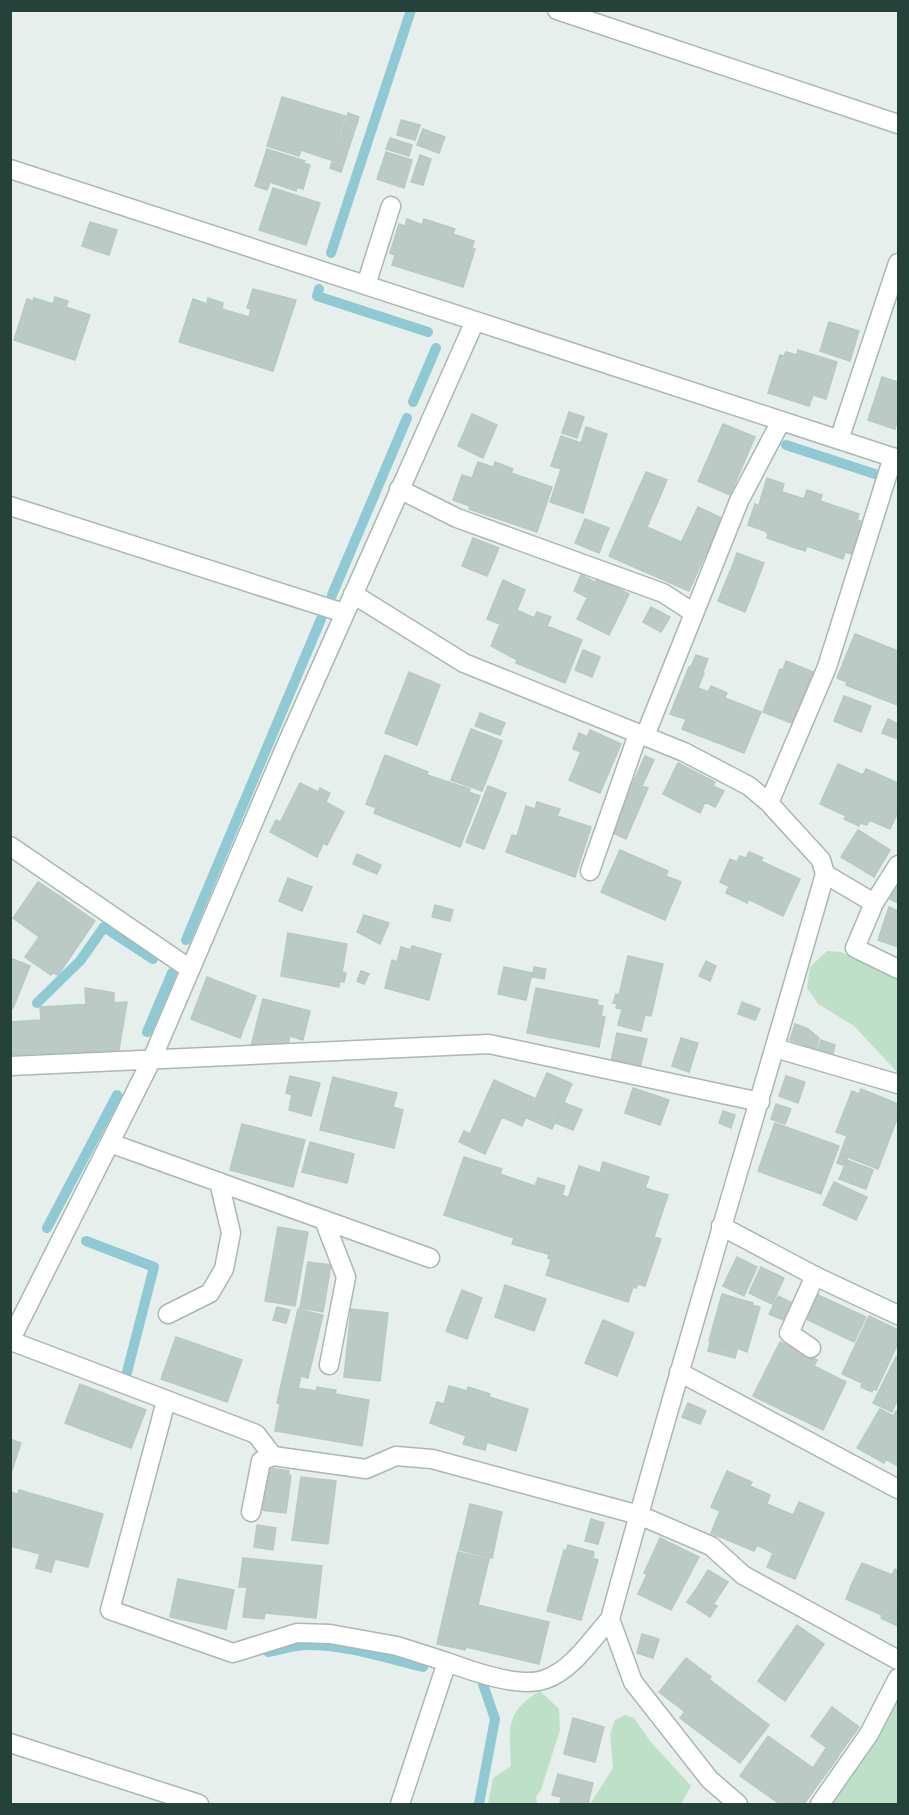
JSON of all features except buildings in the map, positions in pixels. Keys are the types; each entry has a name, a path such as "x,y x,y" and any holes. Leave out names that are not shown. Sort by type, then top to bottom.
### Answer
{"street":[{"path":"557,10 898,124"},
{"path":"10,169 896,458 827,668 769,802"},
{"path":"366,285 391,206"},
{"path":"839,440 898,263"},
{"path":"273,1456 256,1434 11,1341 152,1059 344,614 475,321"},
{"path":"590,871 641,735 740,501 781,421"},
{"path":"399,489 458,518 663,593 694,613"},
{"path":"10,506 344,614"},
{"path":"166,1401 110,1610 233,1653 297,1633 330,1634 397,1646 488,1675 530,1682 547,1679 566,1667 610,1619 721,1226 760,1102 825,874 821,860 769,802 749,786 684,752 464,663 353,594"},
{"path":"12,852 190,969"},
{"path":"898,865 874,903 855,948 898,969"},
{"path":"825,874 874,903"},
{"path":"10,1066 489,1044 760,1102"},
{"path":"775,1048 898,1084"},
{"path":"110,1143 430,1258"},
{"path":"168,1314 210,1293 224,1269 231,1233 219,1182"},
{"path":"324,1220 346,1277 329,1365"},
{"path":"721,1226 815,1276 898,1315"},
{"path":"811,1348 789,1333 815,1276"},
{"path":"679,1372 898,1489"},
{"path":"251,1512 261,1461 273,1456 366,1469 396,1456 432,1458 639,1515 711,1546 743,1575 898,1660"},
{"path":"610,1619 633,1682 710,1780 738,1804"},
{"path":"400,1804 447,1662"},
{"path":"820,1804 869,1734 898,1678"},
{"path":"10,1743 199,1804"}],"green space":[{"path":"827,951 841,952 898,978 898,1073 854,1026 818,1004 807,988 810,967"},
{"path":"540,1691 559,1709 560,1730 541,1790 536,1797 537,1804 488,1804 493,1778 511,1766 510,1731 515,1714 520,1706"},
{"path":"898,1697 898,1804 830,1804 877,1738"},
{"path":"625,1715 634,1718 650,1741 691,1786 681,1804 590,1804 613,1768 610,1734 615,1720"}],"waterway":[{"path":"331,253 411,10"},
{"path":"319,289 317,296 428,332"},
{"path":"413,402 436,348"},
{"path":"332,595 407,418"},
{"path":"786,445 875,474"},
{"path":"186,940 321,619"},
{"path":"37,1003 80,961 104,927 153,959"},
{"path":"147,1032 172,973"},
{"path":"47,1228 117,1095"},
{"path":"86,1241 154,1267 126,1376"},
{"path":"268,1652 304,1645 319,1645 364,1652 423,1667"},
{"path":"479,1804 495,1719 483,1684"}]}
